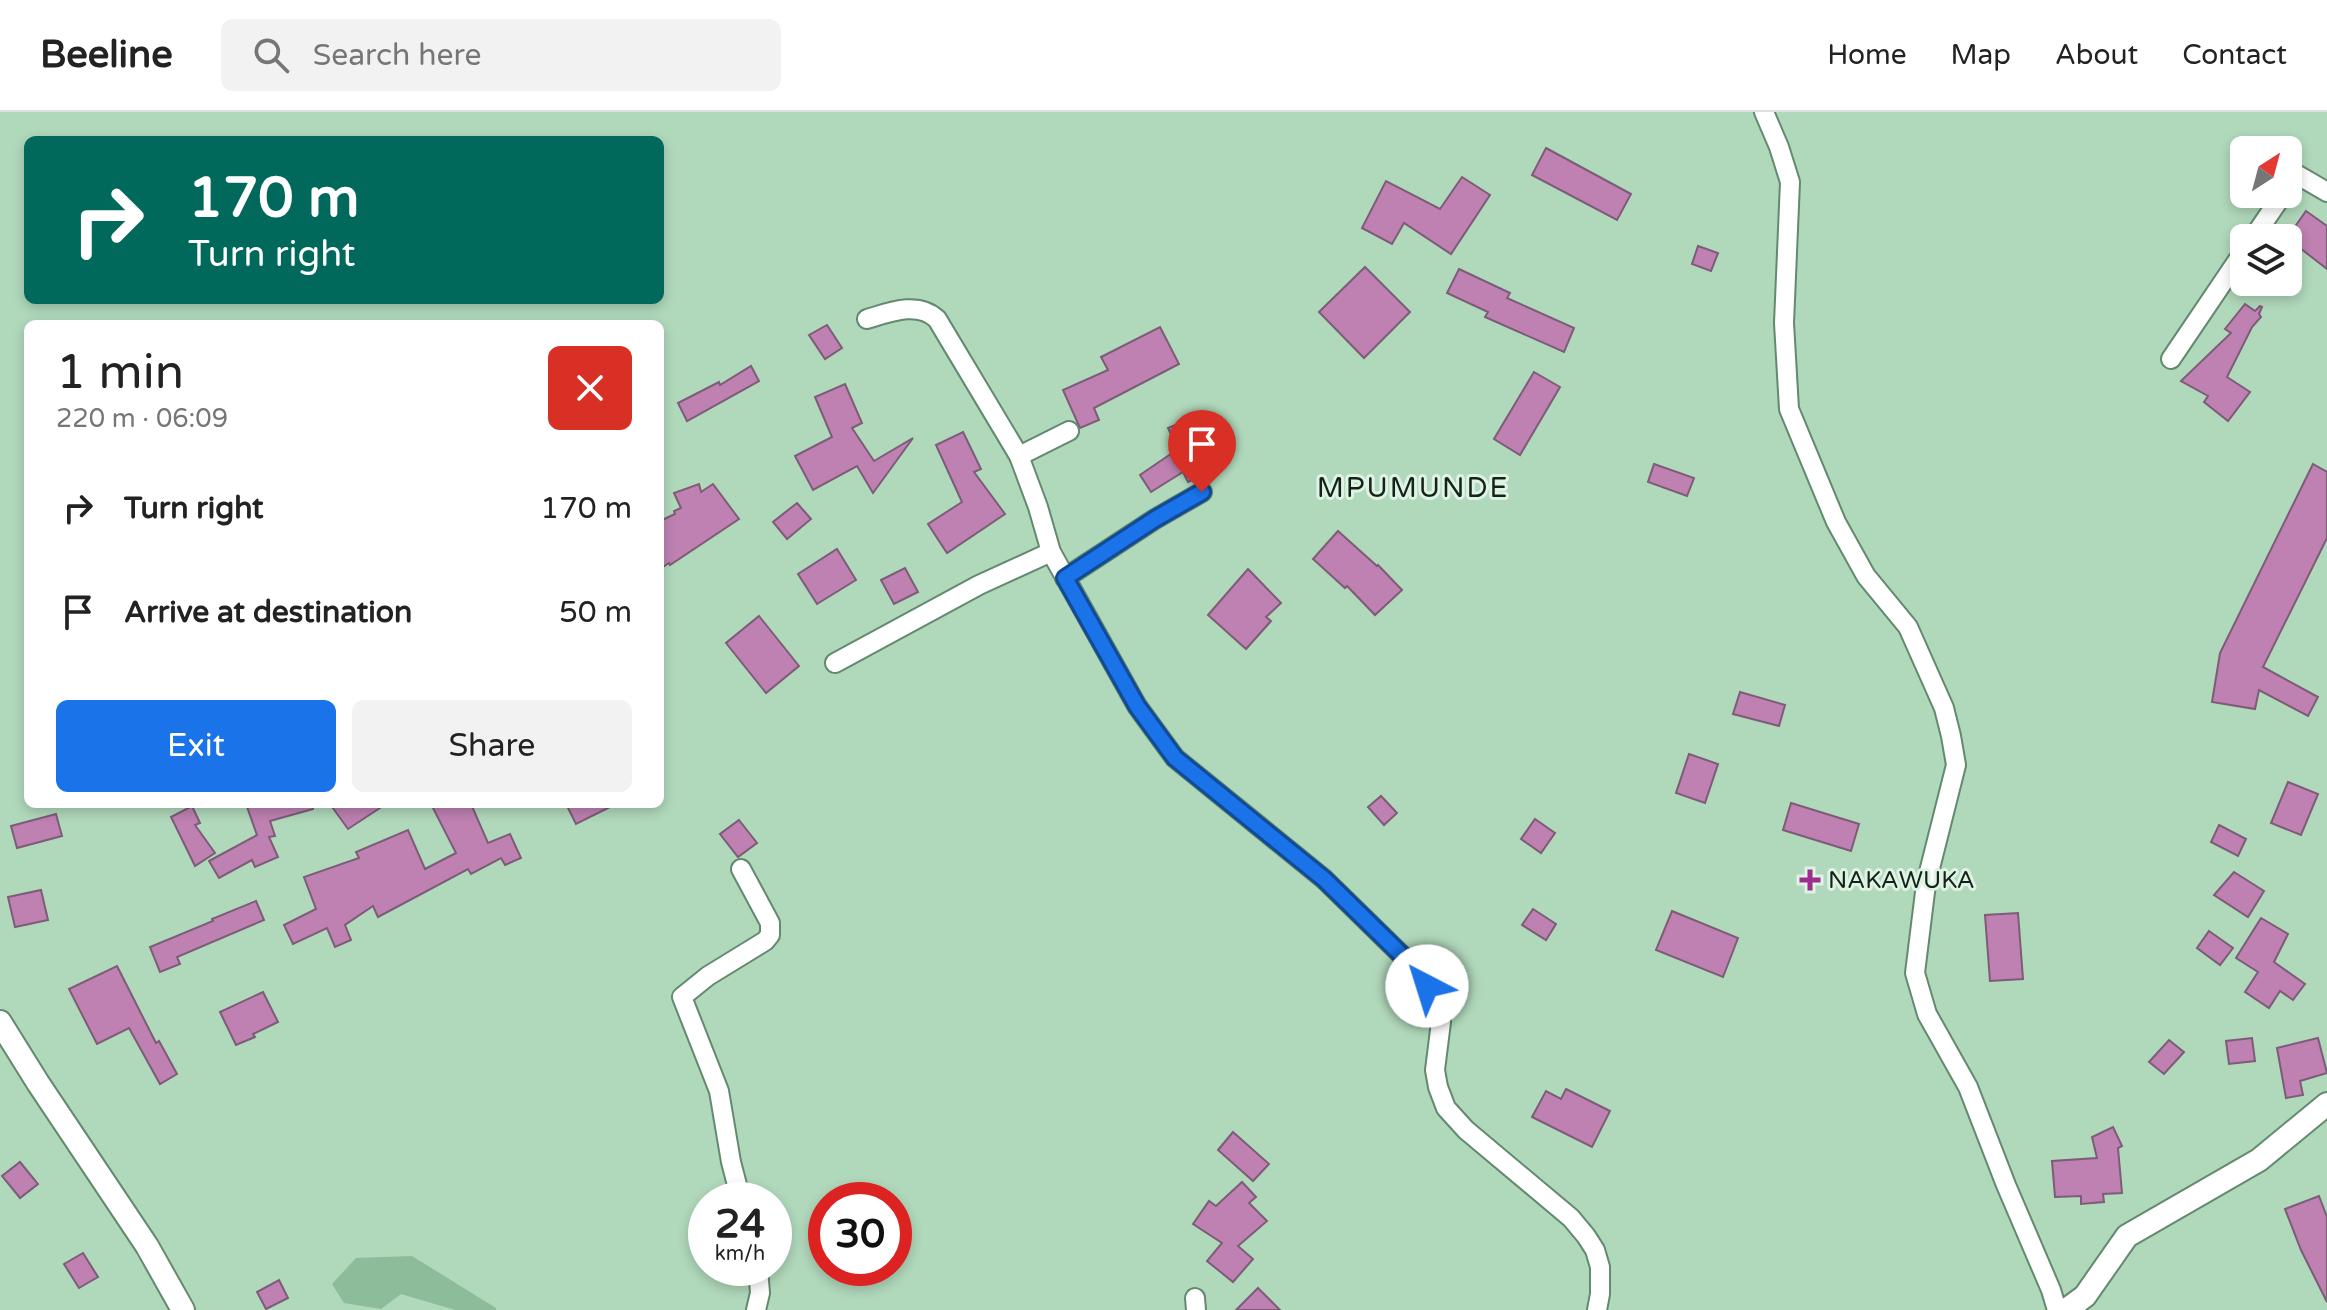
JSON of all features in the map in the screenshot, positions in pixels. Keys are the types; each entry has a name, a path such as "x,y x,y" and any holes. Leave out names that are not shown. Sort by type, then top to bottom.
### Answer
{"street":[{"path":"1764,112 1790,182 1784,323 1789,409 1836,522 1866,576 1908,627 1944,708 1951,736 1956,765 1926,884 1915,973 1927,1014 1968,1087 2057,1310"},
{"path":"2302,177 2327,192"},
{"path":"2171,359 2230,272"},
{"path":"867,319 902,309 930,312 937,319 1019,456 1051,552 1065,578 1137,706 1175,758 1324,879 1418,971 1437,1001 1441,1022 1435,1070 1446,1108 1466,1130 1571,1218 1586,1236 1595,1250 1600,1267 1597,1310"},
{"path":"1019,456 1069,431"},
{"path":"1065,578 1202,492"},
{"path":"835,663 979,585 1051,552"},
{"path":"736,1182 719,1091 682,997 770,935 770,923 741,869"},
{"path":"0,1022 147,1246 183,1310"},
{"path":"2066,1310 2085,1296 2127,1236 2259,1160 2327,1104"},
{"path":"756,1310 759,1286"}],"green space":[{"path":"412,1256 496,1310 455,1310 401,1294 381,1309 344,1303 332,1284 356,1258"}],"building":[{"path":"1546,148 1631,194 1617,220 1532,175"},
{"path":"1462,177 1490,195 1451,254 1404,223 1392,244 1362,228 1386,181 1440,209"},
{"path":"2306,211 2327,226 2327,269 2302,250 2302,224 2297,224"},
{"path":"1698,246 1718,253 1711,271 1692,264"},
{"path":"1365,267 1410,312 1364,358 1319,312"},
{"path":"1459,269 1510,293 1507,298 1574,328 1564,352 1485,317 1488,312 1447,293"},
{"path":"2245,304 2255,311 2262,307 2261,317 2252,327 2227,377 2250,392 2228,421 2204,402 2208,396 2181,381 2231,333 2225,329"},
{"path":"827,325 842,348 825,359 809,335"},
{"path":"1160,327 1179,364 1094,408 1099,420 1080,428 1063,390 1108,370 1101,357"},
{"path":"751,366 759,381 687,421 678,403 719,382 720,385"},
{"path":"1534,372 1560,387 1520,455 1494,439"},
{"path":"845,384 862,423 852,428 874,461 913,438 873,493 857,466 813,490 795,456 832,437 815,397"},
{"path":"1185,421 1190,432 1222,466 1207,481 1202,476 1188,482 1183,472 1151,492 1140,475 1178,449 1168,428"},
{"path":"963,432 981,469 974,472 1005,514 947,553 928,524 962,502 936,445"},
{"path":"1654,464 1694,478 1687,496 1648,482"},
{"path":"2313,464 2327,472 2327,538 2263,667 2318,697 2308,716 2259,690 2255,709 2212,702 2220,653"},
{"path":"699,484 701,492 713,484 739,519 664,566 664,519 681,508 674,493"},
{"path":"797,503 811,519 787,539 773,522"},
{"path":"1338,531 1402,590 1375,615 1347,586 1345,588 1313,559"},
{"path":"837,549 856,580 817,604 798,574"},
{"path":"905,568 918,592 894,604 881,580"},
{"path":"1248,569 1281,603 1266,617 1271,621 1246,649 1208,615"},
{"path":"759,616 799,666 766,693 726,643"},
{"path":"1740,692 1785,705 1779,726 1733,714"},
{"path":"1689,754 1718,764 1705,803 1676,793"},
{"path":"2288,782 2318,794 2301,835 2271,823"},
{"path":"1381,796 1397,813 1384,825 1368,807"},
{"path":"1791,803 1859,824 1851,851 1783,830"},
{"path":"193,808 200,823 195,825 215,853 195,866 171,817"},
{"path":"247,808 313,808 270,821 275,836 269,837 278,857 255,867 252,860 219,878 209,861 257,835"},
{"path":"333,808 380,808 348,829"},
{"path":"433,808 473,808 488,843 510,834 521,858 505,865 501,858 471,874 468,869 378,917 373,906 345,925 351,940 335,947 327,928 293,944 284,925 316,909 304,877 359,858 356,852 408,830 425,869 456,853"},
{"path":"568,808 608,808 576,824"},
{"path":"56,814 62,836 17,848 11,826"},
{"path":"1535,819 1555,833 1541,853 1521,839"},
{"path":"739,820 757,843 738,857 720,834"},
{"path":"2219,825 2246,839 2238,856 2211,842"},
{"path":"2234,872 2264,891 2248,917 2214,895"},
{"path":"41,890 48,920 15,927 8,897"},
{"path":"256,901 264,920 177,957 180,964 160,972 150,947"},
{"path":"1533,909 1556,924 1546,940 1522,925"},
{"path":"1672,911 1738,938 1723,977 1656,950"},
{"path":"2018,913 2023,979 1990,981 1985,915"},
{"path":"2261,918 2288,934 2274,962 2305,984 2293,1000 2280,991 2269,1008 2245,992 2258,972 2236,958"},
{"path":"2209,931 2233,948 2220,965 2197,948"},
{"path":"117,966 156,1043 159,1041 177,1074 160,1084 129,1028 97,1044 69,989"},
{"path":"263,992 278,1022 236,1045 220,1012"},
{"path":"2252,1038 2255,1061 2229,1064 2226,1041"},
{"path":"2318,1038 2327,1073 2300,1081 2303,1095 2286,1098 2277,1048"},
{"path":"2169,1040 2184,1052 2164,1074 2149,1062"},
{"path":"1566,1089 1610,1111 1592,1147 1532,1117 1546,1091 1561,1099"},
{"path":"2113,1127 2122,1146 2118,1148 2122,1193 2103,1194 2104,1202 2081,1204 2081,1196 2055,1197 2052,1161 2097,1158 2092,1137"},
{"path":"1233,1132 1269,1164 1253,1181 1218,1150"},
{"path":"20,1162 38,1184 20,1198 2,1176"},
{"path":"1242,1182 1256,1197 1249,1203 1267,1221 1238,1246 1253,1259 1233,1282 1207,1261 1222,1243 1193,1224 1209,1201 1216,1206"},
{"path":"2319,1196 2327,1217 2327,1302 2285,1209"},
{"path":"83,1253 98,1277 79,1288 64,1264"},
{"path":"279,1280 288,1298 266,1309 257,1292"},
{"path":"1258,1288 1280,1310 1236,1310"}],"place":[{"name":"NAKAWUKA","path":"1810,880"}],"district":[{"name":"MPUMUNDE","path":"1413,487"}],"route":[{"path":"1202,492 1065,578 1137,706 1175,758 1324,879 1418,971 1427,986"}]}
